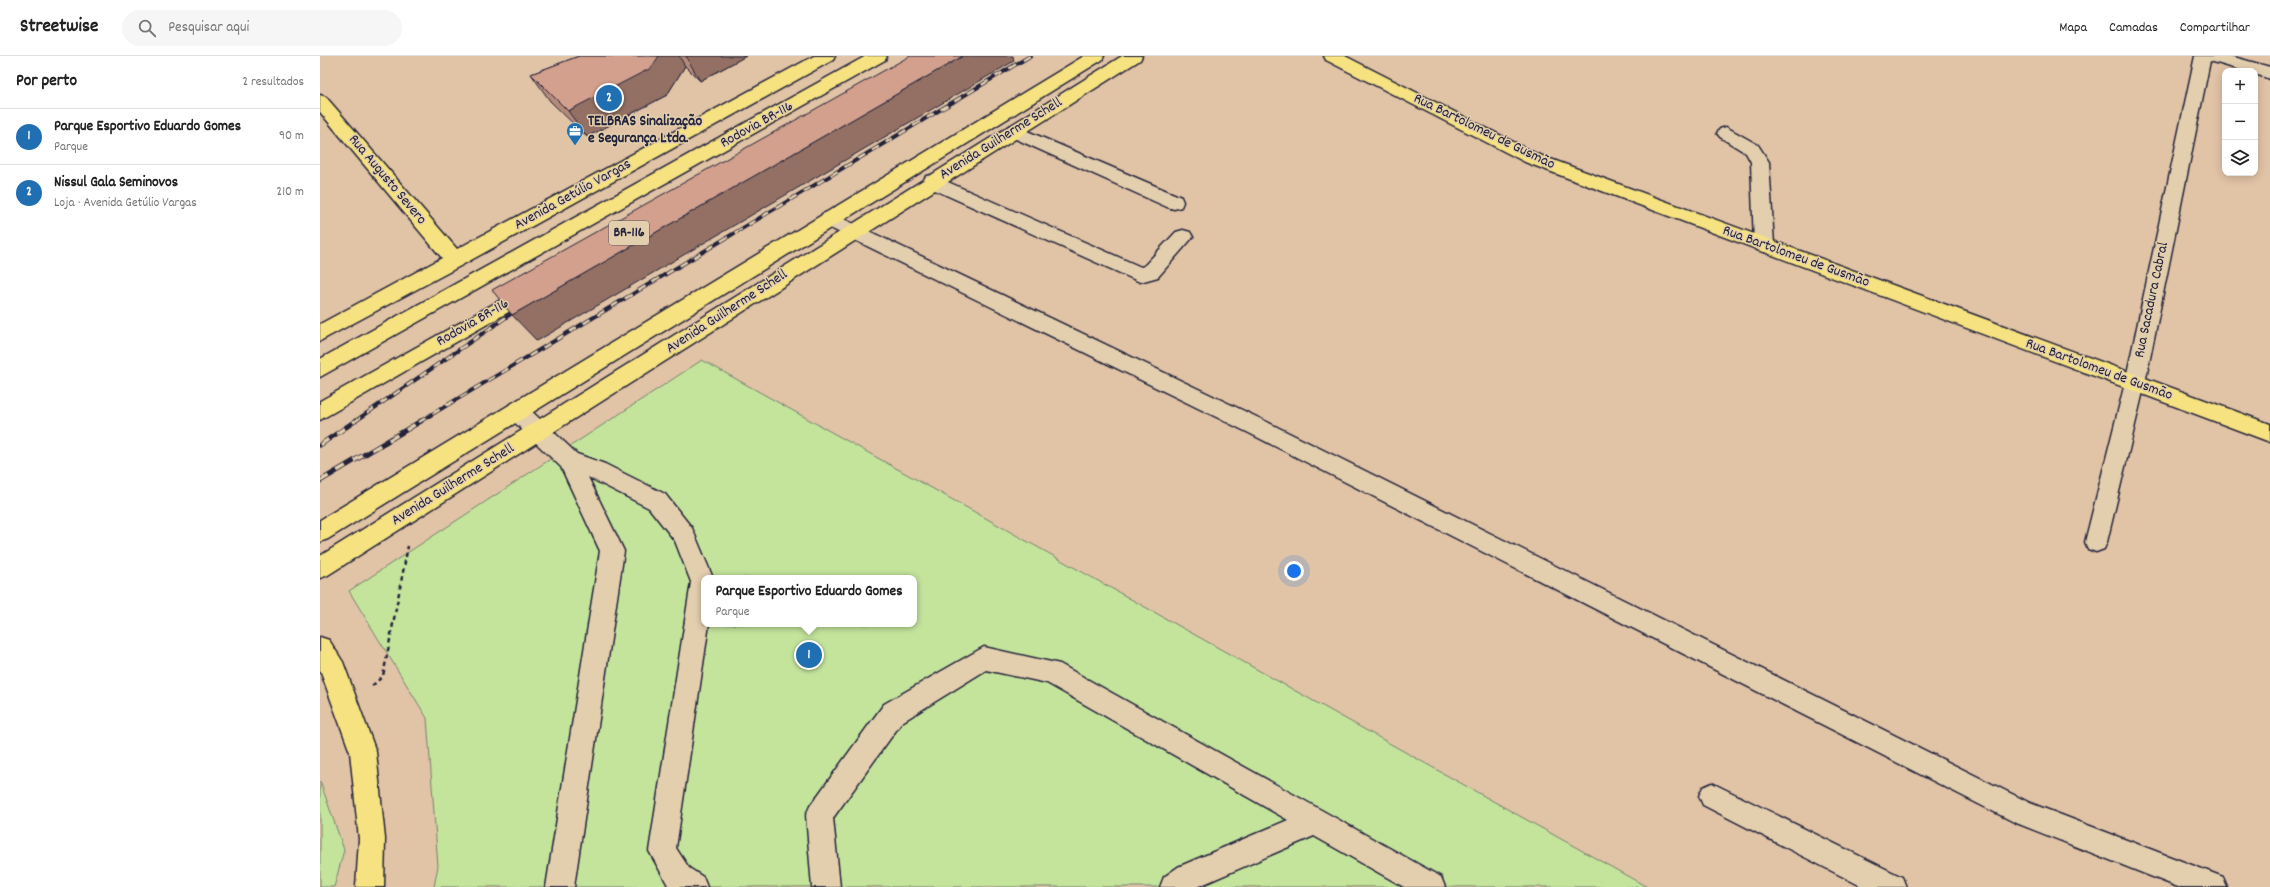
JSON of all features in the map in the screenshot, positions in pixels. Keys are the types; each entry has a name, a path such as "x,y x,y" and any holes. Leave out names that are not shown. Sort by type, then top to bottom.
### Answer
{"main road":[{"name":"Avenida Getúlio Vargas","path":"320,333 827,56"},
{"name":"Rodovia BR-116","path":"320,369 879,56"},
{"name":"Avenida Guilherme Schell","path":"320,532 1096,56"},
{"name":"Avenida Guilherme Schell","path":"320,568 538,432 932,181 1134,56"},
{"name":"Rua Bartolomeu de Gusmão","path":"1332,56 1531,158 2270,433"},
{"name":"Rua Augusto Severo","path":"320,101 455,260"},
{"name":"Rodovia BR-116","path":"320,411 547,281"},
{"path":"320,648 334,670 363,752 372,839 370,887"}],"street":[{"name":"Rua Sacadura Cabral","path":"2096,542 2135,383 2203,56"},
{"path":"2211,56 2270,73"},
{"path":"1013,131 1174,202"},
{"path":"1726,133 1752,149 1760,162 1764,245"},
{"path":"932,181 1140,275 1151,272 1183,237"},
{"path":"829,219 852,232 1258,427 2022,813 2212,887"},
{"path":"517,411 569,462 612,551 560,887"},
{"path":"569,462 598,471 657,501 684,535 701,577"},
{"path":"693,887 679,878 662,851 701,595"},
{"path":"826,887 818,815 893,713 984,658 1051,672 1317,821 1431,887"},
{"path":"1712,796 1892,887"},
{"path":"1174,887 1188,877 1317,821"}],"path":[{"path":"347,707 383,676 408,547 394,522"}],"green space":[{"path":"702,360 1647,887 434,887 438,866 427,718 349,591"},
{"path":"320,781 344,850 334,887 320,887"}],"building":[{"path":"579,56 659,56 651,68 568,111 531,74"},
{"path":"910,56 963,56 512,315 492,290"}],"railway":[{"path":"419,422 1030,56"},
{"path":"354,422 521,307"},
{"path":"320,445 355,421"},
{"path":"320,481 421,421"}],"place":[{"name":"Nissul Gala Seminovos","path":"609,98"},
{"name":"TELBRAS Sinalização e Segurança Ltda.","path":"575,146"},
{"name":"Parque Esportivo Eduardo Gomes","path":"809,655"}]}
